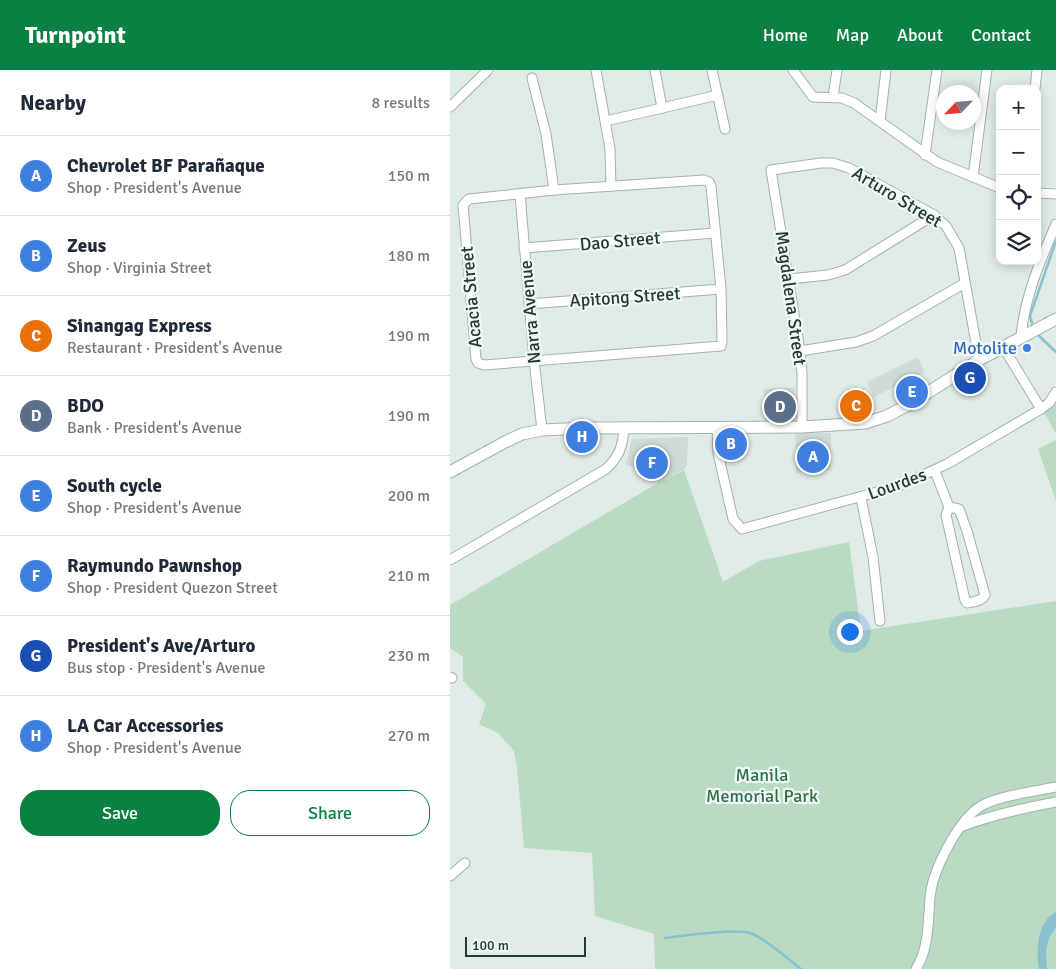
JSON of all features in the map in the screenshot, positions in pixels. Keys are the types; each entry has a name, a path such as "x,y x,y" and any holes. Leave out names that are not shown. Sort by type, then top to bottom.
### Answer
{"street":[{"path":"450,107 488,70"},
{"path":"596,70 610,149 611,186"},
{"path":"655,70 662,108"},
{"path":"712,70 725,129"},
{"path":"792,70 813,97 833,97 854,103 925,155 937,162 996,186"},
{"path":"833,97 836,70"},
{"path":"880,121 886,70"},
{"path":"925,155 937,70"},
{"path":"973,177 987,70"},
{"path":"1035,85 1037,70"},
{"path":"532,78 551,156 554,190"},
{"path":"606,121 718,95"},
{"name":"Arturo Street","path":"771,170 833,163 849,168 934,215 946,226 959,248 979,360"},
{"name":"Magdalena Street","path":"771,170 800,351 802,427"},
{"path":"520,194 704,180 709,182 711,186 721,290 721,346 534,360"},
{"path":"1041,193 1056,194"},
{"name":"Narra Avenue","path":"520,194 528,304 542,430"},
{"name":"Acacia Street","path":"520,194 469,199 466,201 464,205 466,234 478,363 484,365 534,360"},
{"path":"789,280 828,275 845,270 934,215"},
{"path":"1025,334 1028,298 1036,272 1056,224"},
{"name":"Dao Street","path":"524,248 715,233"},
{"path":"800,351 856,342 873,336 965,283"},
{"name":"Apitong Street","path":"528,304 721,290"},
{"path":"450,472 522,434 542,430 802,427 865,423 887,416 910,404 979,360 1056,318"},
{"path":"1003,347 1041,409"},
{"name":"Lourdes","path":"717,428 718,453 733,519 742,529 861,498 899,486 935,470 1041,409 1049,403 1056,392"},
{"path":"450,560 606,469 617,459 623,444 624,428"},
{"path":"935,470 949,507 946,516 965,600 968,602 977,601 983,598 985,594 967,531 959,508 949,507"},
{"path":"861,498 873,557 880,620"},
{"path":"975,817 979,807 986,804 1056,787"},
{"path":"916,969 925,949 930,892 937,868 950,842 960,828 975,817 1056,802"},
{"path":"450,876 465,863"}],"shaded area":[{"path":"918,357 925,372 906,382 909,388 898,393 894,387 874,397 867,382"},
{"path":"794,388 796,421 765,422 764,389"},
{"path":"795,433 831,433 831,470 796,474"},
{"path":"688,437 687,465 684,469 658,483 652,473 626,465 632,439"}],"green space":[{"path":"1056,395 1056,434 1044,412"},
{"path":"1056,440 1056,501 1038,449"},
{"name":"Manila Memorial Park","path":"684,470 723,582 759,561 849,542 861,631 1056,601 1056,969 655,969 654,934 595,916 592,853 524,848 514,751 498,733 479,724 486,704 463,681 463,657 450,648 450,605 658,483"}],"water":[{"path":"1056,912 1056,927 1049,938 1046,951 1047,969 1039,969 1038,945 1041,929 1050,916"}],"waterway":[{"path":"1033,327 1030,316 1056,241"},
{"path":"1037,334 1056,352"},
{"path":"665,938 733,931 750,933 769,944 801,969"}],"place":[{"name":"Motolite","path":"1027,348"},
{"name":"President's Ave/Arturo","path":"970,378"},
{"name":"South cycle","path":"912,392"},
{"name":"Sinangag Express","path":"856,406"},
{"name":"BDO","path":"780,407"},
{"name":"LA Car Accessories","path":"582,437"},
{"name":"Zeus","path":"731,444"},
{"name":"Chevrolet BF Parañaque","path":"813,457"},
{"name":"Raymundo Pawnshop","path":"652,463"}]}
